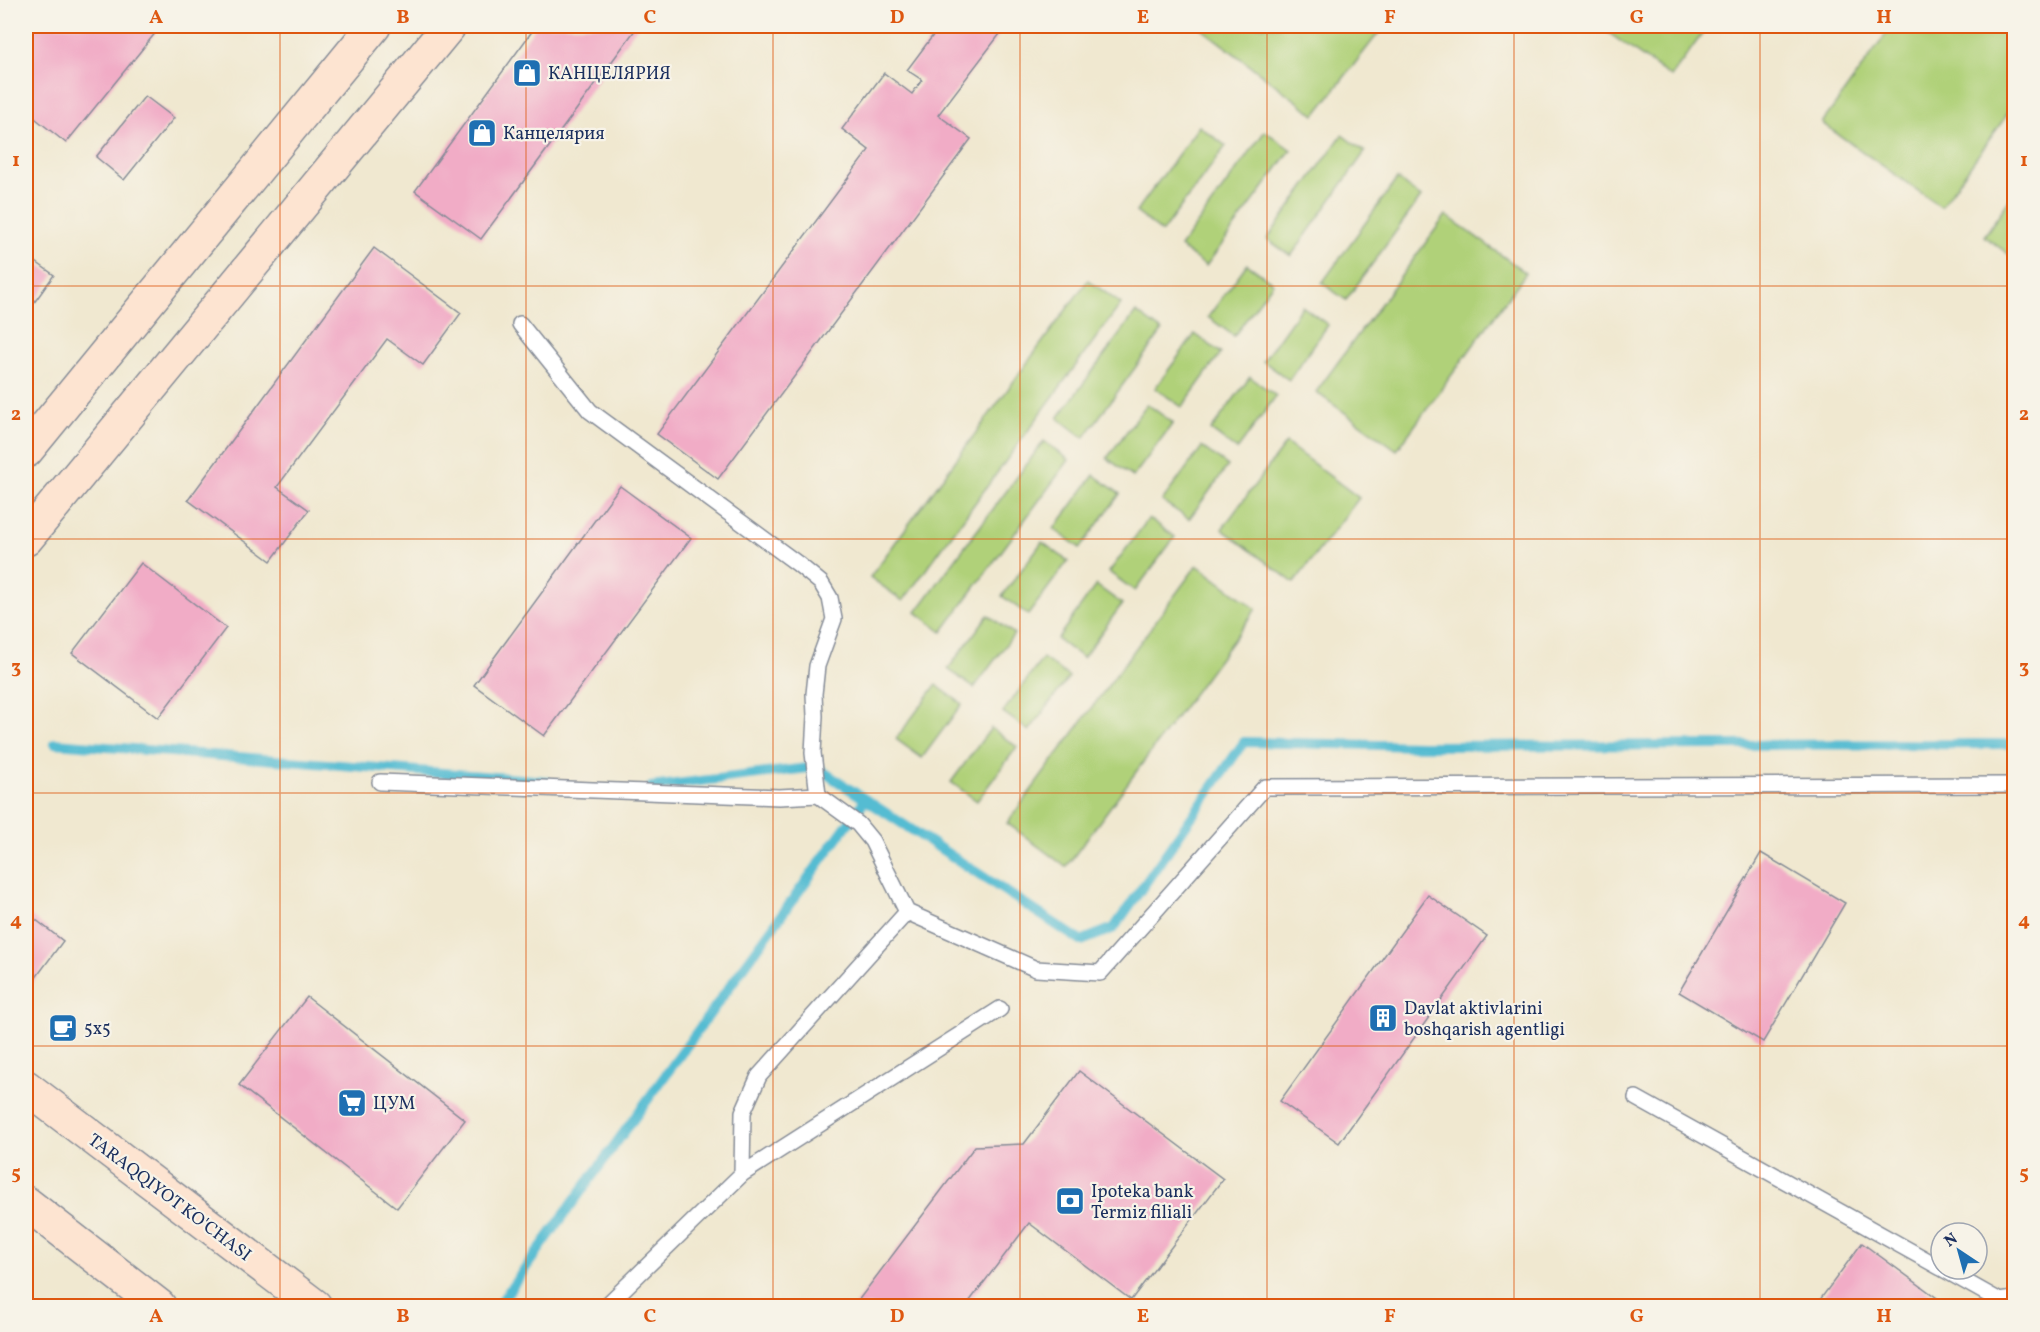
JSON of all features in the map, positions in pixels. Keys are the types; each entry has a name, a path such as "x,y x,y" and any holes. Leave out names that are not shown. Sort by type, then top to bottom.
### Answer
{"street":[{"path":"26,451 374,26"},
{"path":"26,539 449,26"},
{"name":"TARAQQIYOT KO'CHASI","path":"26,1088 315,1306"},
{"path":"26,1203 159,1306"}],"lane":[{"path":"520,324 590,411 821,583 830,598 834,619 817,666 814,694 813,753 818,795"},
{"path":"380,782 779,797 818,795 839,808 858,824 872,841 907,912 1036,969 1100,973 1265,787 2014,785"},
{"path":"742,1174 743,1112 759,1076 907,912"},
{"path":"606,1306 742,1174 1000,1009"},
{"path":"1636,1098 1929,1261"},
{"path":"1965,1281 2000,1301 2014,1299"}],"green space":[{"path":"1198,26 1384,26 1315,115"},
{"path":"1599,26 1708,26 1671,77"},
{"path":"1892,26 2014,26 2014,105 1941,207 1822,123"},
{"path":"1199,126 1226,146 1162,232 1136,212"},
{"path":"1265,131 1291,150 1206,266 1180,247"},
{"path":"1342,135 1365,152 1291,256 1267,239"},
{"path":"1397,179 1421,197 1346,300 1322,283"},
{"path":"2014,193 2014,258 1984,236"},
{"path":"1446,215 1526,273 1397,450 1316,392"},
{"path":"1247,264 1273,283 1234,336 1208,317"},
{"path":"1088,280 1121,304 903,601 870,577"},
{"path":"1302,306 1328,325 1289,380 1263,361"},
{"path":"1136,312 1162,331 1084,438 1058,418"},
{"path":"1195,334 1221,353 1182,407 1155,388"},
{"path":"1250,377 1276,396 1237,450 1211,430"},
{"path":"1147,404 1173,423 1133,477 1107,458"},
{"path":"1044,441 1069,460 942,632 916,612"},
{"path":"1286,443 1359,498 1294,583 1222,529"},
{"path":"1202,447 1228,466 1189,519 1162,501"},
{"path":"1094,475 1120,494 1080,548 1054,529"},
{"path":"1149,518 1175,537 1135,591 1109,572"},
{"path":"1042,542 1068,561 1028,615 1002,596"},
{"path":"1197,565 1256,609 1066,867 1007,823"},
{"path":"1096,585 1122,604 1083,658 1057,639"},
{"path":"988,615 1014,634 974,688 948,669"},
{"path":"1043,658 1069,677 1029,731 1003,712"},
{"path":"936,685 962,704 922,758 896,739"},
{"path":"991,728 1017,747 977,801 951,782"}],"building":[{"path":"26,26 161,26 66,143 26,111"},
{"path":"536,26 638,26 481,239 415,191"},
{"path":"940,26 1006,26 938,115 971,139 718,479 657,434 869,150 842,129 884,73 912,94 922,80 907,70"},
{"path":"145,96 174,118 124,180 96,157"},
{"path":"374,248 461,313 423,365 387,339 277,487 309,510 271,561 188,500"},
{"path":"26,255 54,275 26,314"},
{"path":"620,486 691,538 544,736 474,685"},
{"path":"141,563 226,628 158,718 72,653"},
{"path":"1761,853 1845,903 1763,1042 1679,992"},
{"name":"Davlat aktivlarini boshqarish agentligi","path":"1428,895 1487,936 1339,1143 1280,1101"},
{"path":"26,912 63,941 26,991"},
{"name":"ЦУМ","path":"307,997 465,1120 397,1208 239,1085"},
{"name":"Ipoteka bank Termiz filiali","path":"1079,1071 1223,1179 1131,1300 1029,1223 966,1306 854,1306 975,1146 1024,1144"},
{"path":"1862,1243 1948,1306 1826,1306 1819,1301"}],"waterway":[{"path":"651,787 816,767 1081,941 1114,928 1244,742 1422,746 2014,744"},
{"path":"55,743 546,781"},
{"path":"498,1306 865,800"}],"place":[{"name":"КАНЦЕЛЯРИЯ","path":"527,73"},
{"name":"Канцелярия","path":"482,133"},
{"name":"Davlat aktivlarini boshqarish agentligi","path":"1383,1018"},
{"name":"5x5","path":"63,1028"},
{"name":"ЦУМ","path":"352,1103"},
{"name":"Ipoteka bank Termiz filiali","path":"1070,1201"}]}
